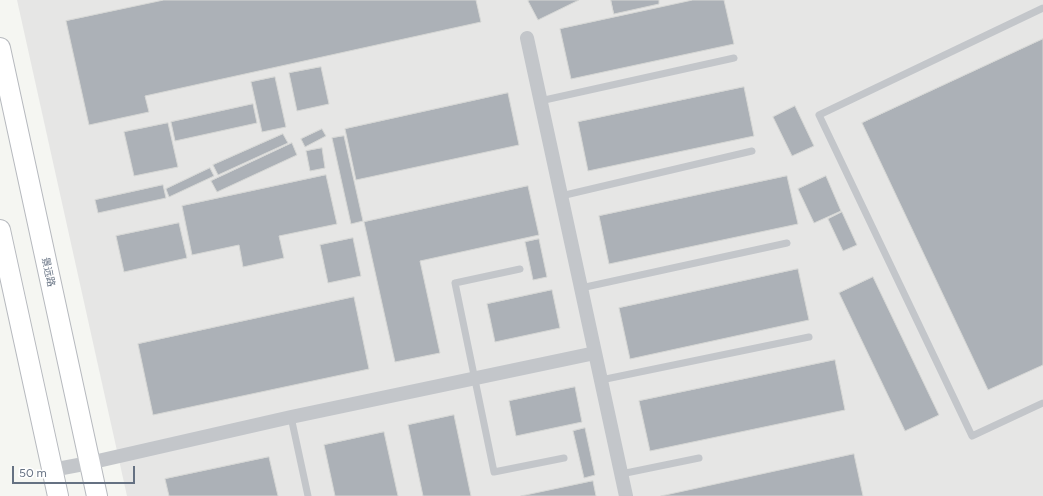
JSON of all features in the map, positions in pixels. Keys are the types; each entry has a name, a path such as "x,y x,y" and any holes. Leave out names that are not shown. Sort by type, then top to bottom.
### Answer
{"main road":[{"name":"景远路","path":"0,48 97,496"},
{"path":"0,232 58,496"}],"street":[{"path":"527,38 626,496"},
{"path":"52,470 291,417 595,353"}],"lane":[{"path":"1043,8 819,114 972,436 1043,403"},
{"path":"540,101 734,58"},
{"path":"561,196 752,151"},
{"path":"581,288 787,243"},
{"path":"520,269 455,283 494,472 564,458"},
{"path":"601,380 809,336"},
{"path":"291,417 308,496"},
{"path":"621,474 699,458"}],"shaded area":[{"path":"17,0 1043,0 1043,496 127,496"}],"building":[{"path":"164,0 476,0 481,22 145,96 149,112 89,125 66,21"},
{"path":"579,0 538,20 528,1"},
{"path":"611,0 659,0 659,4 614,14"},
{"path":"693,0 724,0 734,44 571,79 560,29"},
{"path":"1043,39 1043,365 988,390 862,123"},
{"path":"321,67 329,104 297,111 289,73"},
{"path":"275,77 286,127 262,132 251,82"},
{"path":"744,87 754,136 588,171 578,122"},
{"path":"508,93 519,145 356,180 345,129"},
{"path":"253,104 257,123 175,141 171,122"},
{"path":"795,106 814,146 792,156 773,117"},
{"path":"168,123 178,167 134,176 124,132"},
{"path":"322,129 326,136 305,147 301,139"},
{"path":"283,134 288,143 218,175 213,165"},
{"path":"344,136 363,221 351,224 332,138"},
{"path":"292,143 297,155 217,192 211,181"},
{"path":"322,148 325,168 310,171 306,151"},
{"path":"210,168 214,176 169,197 166,189"},
{"path":"326,175 337,224 279,236 284,258 243,267 239,245 192,255 182,206"},
{"path":"787,176 798,224 609,264 599,216"},
{"path":"826,176 841,211 814,223 798,189"},
{"path":"163,185 166,198 98,213 95,200"},
{"path":"528,186 539,235 420,261 440,353 395,362 364,222"},
{"path":"842,212 857,245 843,251 828,219"},
{"path":"179,223 187,258 124,272 116,236"},
{"path":"353,238 361,276 328,283 320,245"},
{"path":"539,239 547,277 533,280 525,242"},
{"path":"798,269 809,320 630,359 619,308"},
{"path":"873,277 939,415 905,431 839,293"},
{"path":"552,290 560,328 495,342 487,304"},
{"path":"354,297 369,369 153,415 138,344"},
{"path":"835,360 845,410 650,451 639,401"},
{"path":"575,387 582,422 516,436 509,401"},
{"path":"454,415 471,496 423,496 408,425"},
{"path":"585,428 595,475 584,478 573,431"},
{"path":"384,432 398,496 335,496 324,445"},
{"path":"854,454 863,496 661,496"},
{"path":"269,457 278,496 169,496 165,479"},
{"path":"593,481 596,496 521,496"}]}
